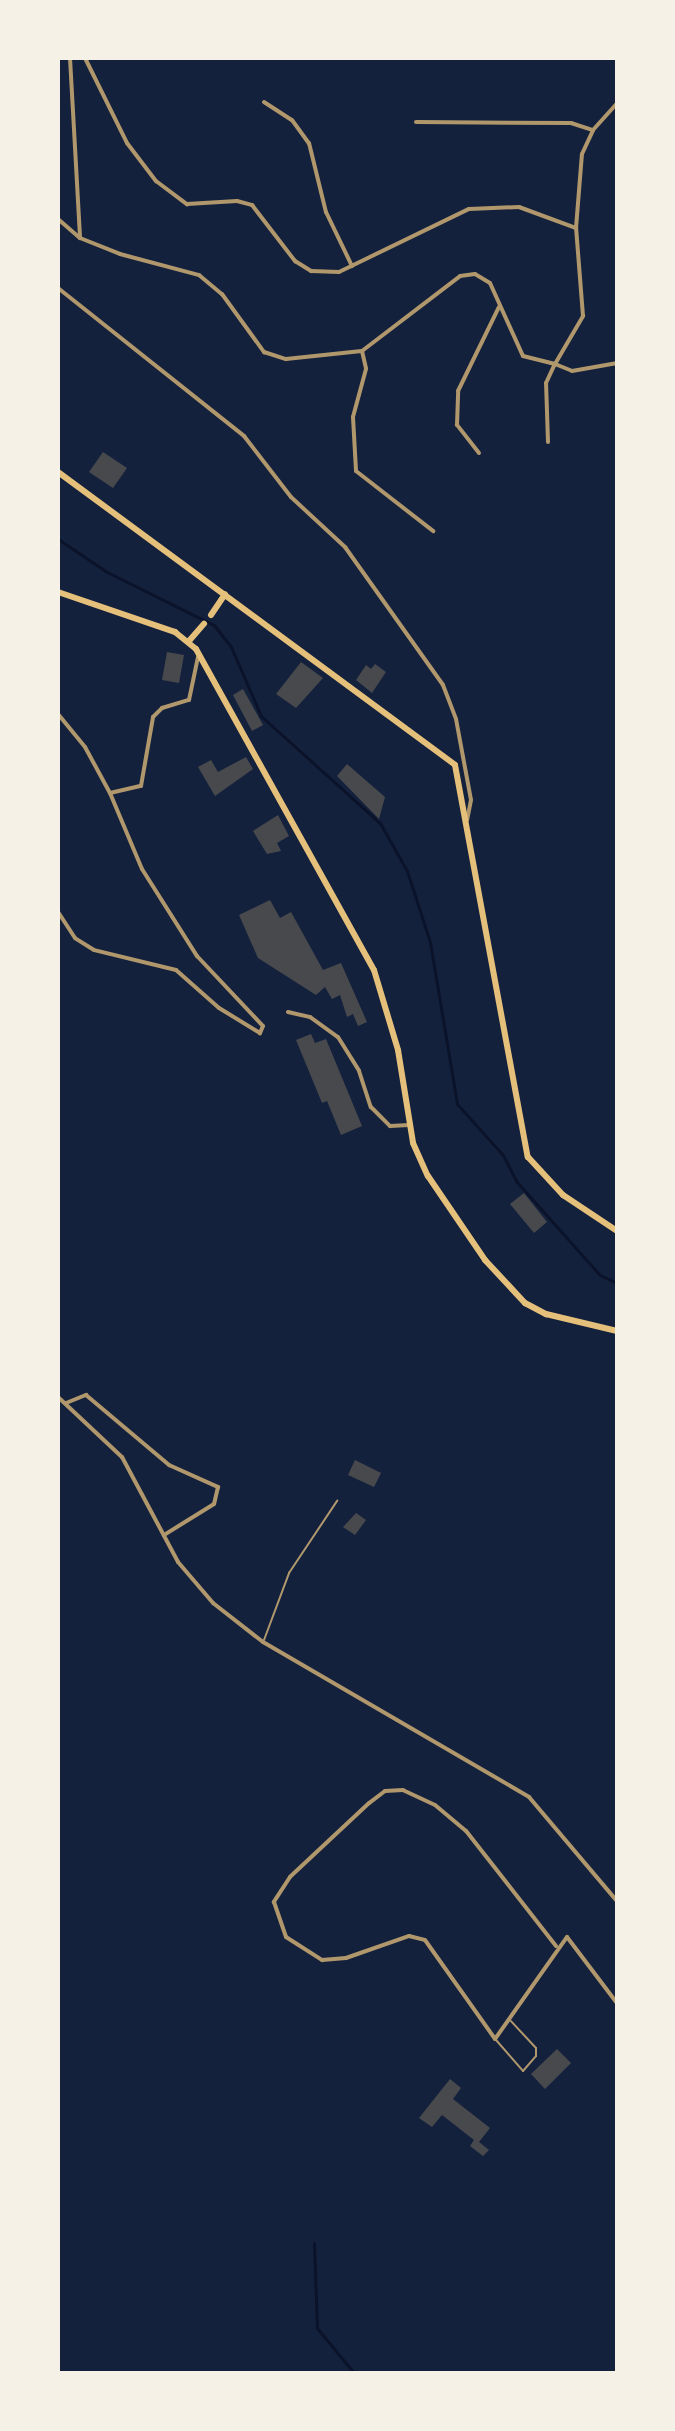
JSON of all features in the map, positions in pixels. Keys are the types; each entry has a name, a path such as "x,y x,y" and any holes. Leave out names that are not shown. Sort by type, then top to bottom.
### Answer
{"main road":[{"path":"58,472 449,758 460,774 486,945 528,1157 563,1195 617,1231"},
{"path":"58,592 189,641 200,654 374,970 398,1050 409,1125 428,1176 515,1295 546,1314 617,1331"},
{"path":"211,615 225,594"},
{"path":"189,641 204,624"}],"street":[{"path":"70,58 80,238"},
{"path":"85,58 127,143 174,198 187,204 237,201 252,205 304,267 330,273 352,266 469,209 519,207 576,228"},
{"path":"264,102 305,135 326,212 352,266"},
{"path":"548,442 546,383 583,316 576,228 582,154 593,130 617,103"},
{"path":"416,122 571,123 593,130"},
{"path":"58,219 80,238 199,275 222,294 264,352 286,359 362,351 467,274 490,283 523,356 572,371 617,363"},
{"path":"58,288 244,436 291,497 345,547 443,685 456,719 471,800 467,820"},
{"path":"479,453 457,425 458,391 499,307"},
{"path":"362,351 366,369 353,417 356,471 433,531"},
{"path":"110,793 141,786 155,712 189,700 200,654"},
{"path":"58,714 85,747 110,793 142,869 197,956 263,1026 260,1033 219,1008 176,970 94,950 75,938 58,912"},
{"path":"288,1012 310,1017 338,1037 359,1071 371,1107 390,1126 409,1125"},
{"path":"66,1403 86,1395 169,1465 218,1487 214,1504 164,1535"},
{"path":"58,1397 122,1457 164,1535 200,1591 263,1642 529,1797 617,1901"},
{"path":"556,1946 466,1831 435,1805 403,1790 378,1795 299,1868 275,1898 276,1918 292,1943 322,1960 346,1958 409,1936 422,1938 437,1950 495,2039 511,2021 556,1946 567,1937 617,2003"}],"lane":[{"path":"263,1642 289,1573 337,1501"},
{"path":"495,2039 523,2071 536,2048 511,2021"}],"building":[{"path":"103,452 127,468 113,488 89,472"},
{"path":"167,652 184,655 179,683 162,680"},
{"path":"301,662 323,678 296,708 276,694"},
{"path":"375,664 386,672 372,693 356,680 366,665 371,669"},
{"path":"243,689 263,725 252,731 233,695"},
{"path":"246,757 253,769 215,796 198,767 211,760 218,772"},
{"path":"347,764 385,797 379,819 337,776"},
{"path":"278,815 289,836 277,843 281,851 267,854 253,831"},
{"path":"270,900 280,918 291,912 323,970 341,963 367,1022 358,1026 353,1014 347,1017 340,995 332,999 325,987 316,995 258,958 239,915"},
{"path":"311,1034 315,1043 326,1039 362,1126 341,1135 327,1101 322,1103 296,1040"},
{"path":"524,1193 547,1222 534,1233 510,1204"},
{"path":"355,1460 381,1473 374,1487 348,1475"},
{"path":"356,1513 366,1520 355,1535 343,1527"},
{"path":"557,2049 571,2063 545,2089 531,2074"},
{"path":"450,2079 461,2088 453,2099 490,2128 479,2142 489,2150 483,2156 470,2146 474,2140 442,2115 432,2127 419,2118"}],"waterway":[{"path":"58,539 107,572 214,625 231,647 261,716 380,823 407,871 430,942 457,1104 503,1155 517,1182 600,1275 617,1283"},
{"path":"314,2243 317,2328 354,2373"}]}
